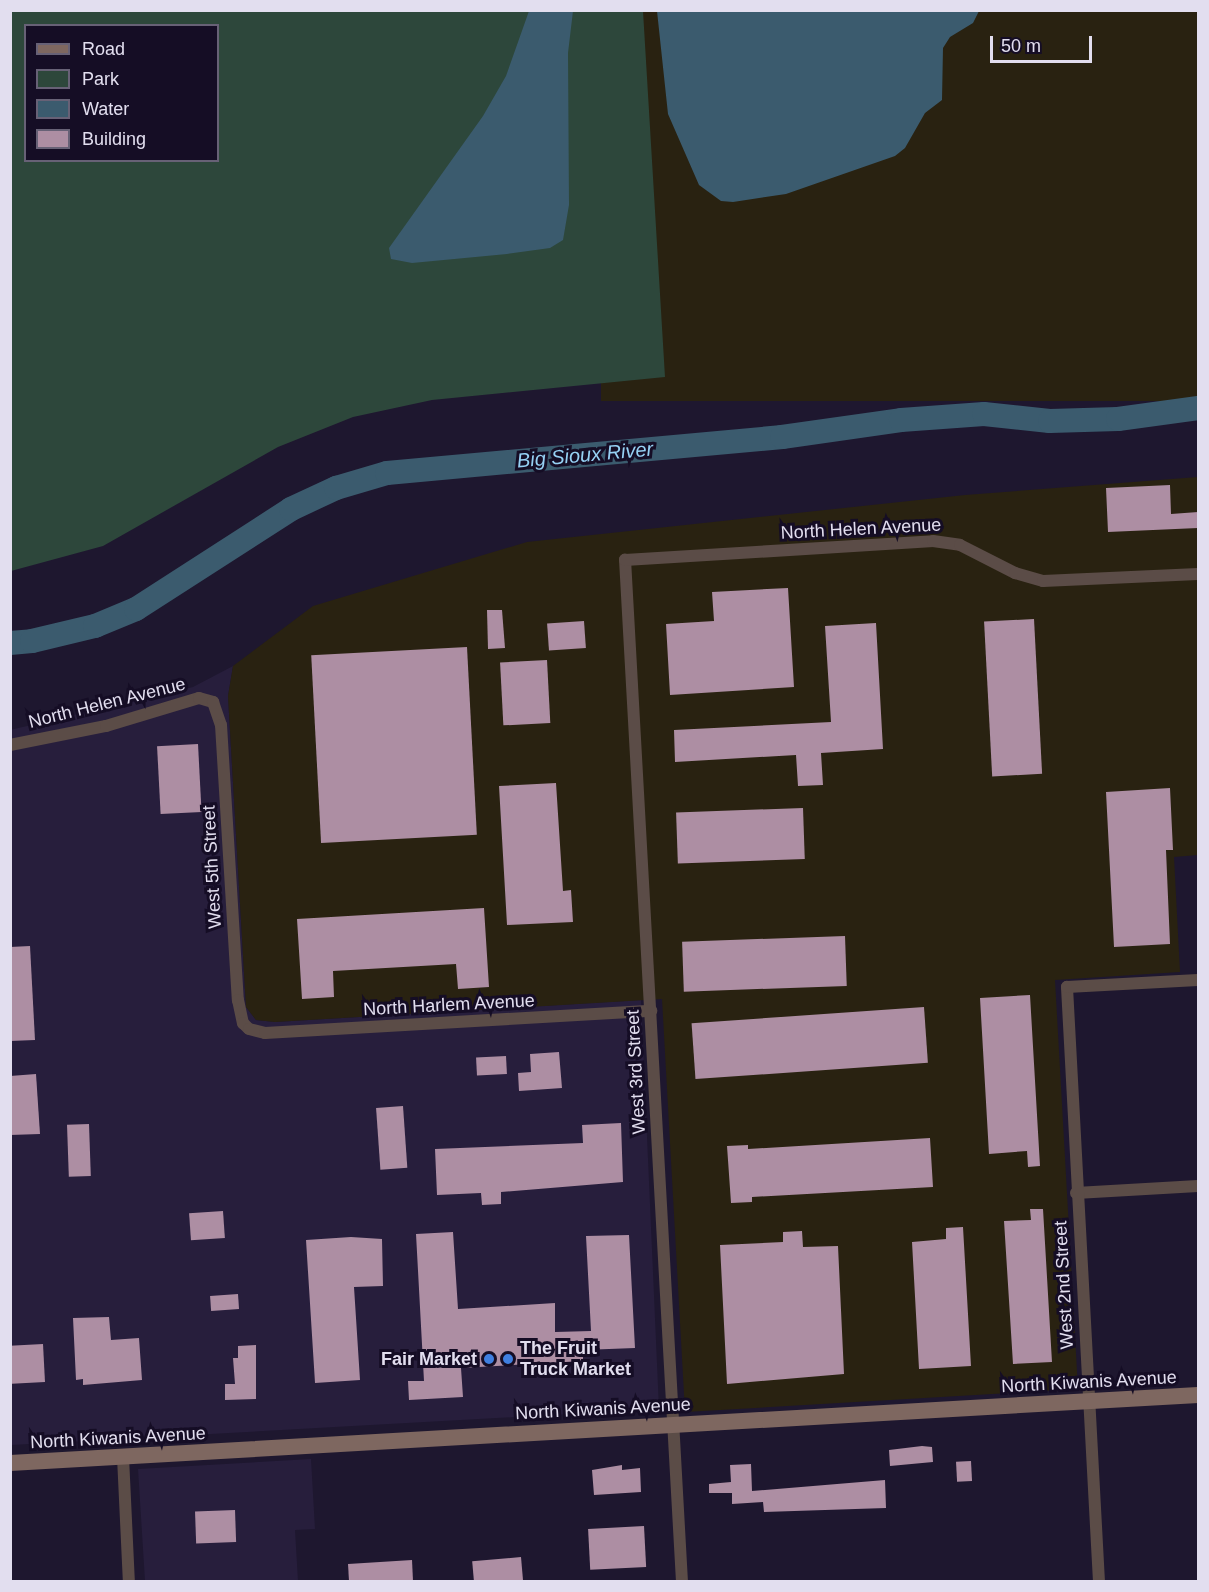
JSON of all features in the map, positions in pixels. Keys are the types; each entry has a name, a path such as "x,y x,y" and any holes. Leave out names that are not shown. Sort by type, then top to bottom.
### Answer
{"main road":[{"name":"North Kiwanis Avenue","path":"10,1463 1198,1395"}],"street":[{"name":"North Helen Avenue","path":"625,560 933,541 960,545 1015,573 1044,581 1198,574"},
{"name":"West 3rd Street","path":"625,560 681,1581"},
{"name":"North Helen Avenue","path":"10,745 106,726 199,698 213,702"},
{"name":"West 5th Street","path":"213,702 221,725 239,1006 249,1029"},
{"name":"West 2nd Street","path":"1099,1581 1076,1193 1067,987 1198,980"},
{"name":"North Harlem Avenue","path":"249,1029 266,1034 651,1011"},
{"path":"1076,1193 1198,1186"},
{"path":"123,1457 129,1581"}],"shaded area":[{"path":"601,11 1198,11 1198,401 601,401"},
{"path":"1198,477 1198,855 1174,857 1180,972 1055,980 1078,1389 685,1412 662,999 275,1022 256,1020 246,1007 228,696 233,666 313,606 527,542 965,495"},
{"path":"233,666 228,696 246,1007 256,1020 275,1022 641,1000 659,1409 11,1445 10,730 193,687"},
{"path":"311,1459 315,1529 295,1530 298,1581 145,1581 138,1469"}],"green space":[{"path":"11,11 643,11 665,377 432,400 353,417 278,447 103,546 11,571"}],"water":[{"path":"657,10 979,11 973,23 950,37 943,48 942,100 925,113 905,148 895,156 786,194 733,202 721,201 699,185 668,114"},
{"path":"529,11 573,11 568,53 569,205 563,240 550,248 507,254 412,263 391,259 389,248 483,116 506,76"}],"building":[{"path":"1170,485 1171,514 1198,512 1198,528 1108,532 1106,488"},
{"path":"788,588 794,687 670,695 666,624 714,621 712,592"},
{"path":"487,610 502,610 505,648 488,649"},
{"path":"1034,619 1042,774 992,776 984,622"},
{"path":"584,621 586,648 549,651 547,624"},
{"path":"876,623 883,749 821,753 823,785 798,786 796,755 675,762 674,730 831,722 825,626"},
{"path":"467,647 477,835 321,843 311,655"},
{"path":"547,660 550,723 503,725 500,662"},
{"path":"198,744 202,812 161,814 157,746"},
{"path":"556,783 563,891 571,890 573,922 507,925 499,786"},
{"path":"1170,788 1173,850 1166,850 1170,944 1114,947 1106,792"},
{"path":"803,808 805,859 678,863 676,812"},
{"path":"484,908 489,987 458,989 456,964 333,971 334,997 302,999 297,919"},
{"path":"845,936 847,986 684,992 682,942"},
{"path":"30,946 35,1040 10,1041 10,947"},
{"path":"1030,995 1040,1166 1028,1167 1027,1151 989,1154 980,998"},
{"path":"924,1007 928,1063 695,1079 692,1023"},
{"path":"559,1052 562,1088 519,1091 518,1073 531,1072 530,1054"},
{"path":"506,1056 507,1074 477,1076 476,1058"},
{"path":"36,1074 40,1134 10,1135 10,1076"},
{"path":"403,1106 407,1168 380,1170 376,1108"},
{"path":"621,1123 623,1182 501,1192 501,1204 482,1205 481,1193 437,1195 435,1149 583,1143 582,1125"},
{"path":"89,1124 91,1176 69,1177 67,1125"},
{"path":"930,1138 933,1187 752,1197 752,1202 731,1203 727,1146 748,1145 748,1149"},
{"path":"1030,1209 1043,1209 1052,1362 1013,1364 1004,1221 1031,1220"},
{"path":"223,1211 225,1238 191,1240 189,1213"},
{"path":"963,1227 971,1366 919,1369 912,1242 946,1239 946,1228"},
{"path":"802,1231 803,1247 838,1246 844,1374 727,1384 720,1245 783,1242 783,1232"},
{"path":"453,1232 458,1309 555,1303 555,1332 591,1331 586,1236 629,1235 635,1348 583,1350 583,1361 461,1368 463,1397 409,1400 408,1381 424,1381 416,1234"},
{"path":"351,1237 382,1239 383,1286 354,1287 360,1380 315,1383 306,1240"},
{"path":"238,1294 239,1309 211,1311 210,1296"},
{"path":"109,1317 111,1340 139,1338 142,1380 83,1385 83,1379 76,1380 73,1318"},
{"path":"43,1344 45,1382 12,1384 10,1346"},
{"path":"256,1345 256,1399 225,1400 225,1384 235,1384 233,1358 238,1358 238,1346"},
{"path":"932,1447 933,1462 890,1466 889,1450"},
{"path":"971,1461 972,1481 957,1482 956,1462"},
{"path":"751,1464 752,1491 885,1480 886,1508 764,1512 763,1502 732,1504 732,1493 709,1493 709,1484 731,1482 730,1465"},
{"path":"622,1465 622,1470 640,1468 641,1492 594,1495 592,1470"},
{"path":"235,1510 236,1542 196,1543 195,1511"},
{"path":"644,1526 646,1567 590,1570 588,1529"},
{"path":"521,1557 523,1581 474,1582 472,1561"},
{"path":"412,1560 413,1581 349,1581 348,1564"}],"waterway":[{"name":"Big Sioux River","path":"10,643 32,641 95,626 136,609 291,509 336,488 387,473 782,437 901,420 984,414 1050,421 1118,419 1198,408"}],"place":[{"name":"Fair Market","path":"489,1359"},
{"name":"The Fruit Truck Market","path":"508,1359"}]}
